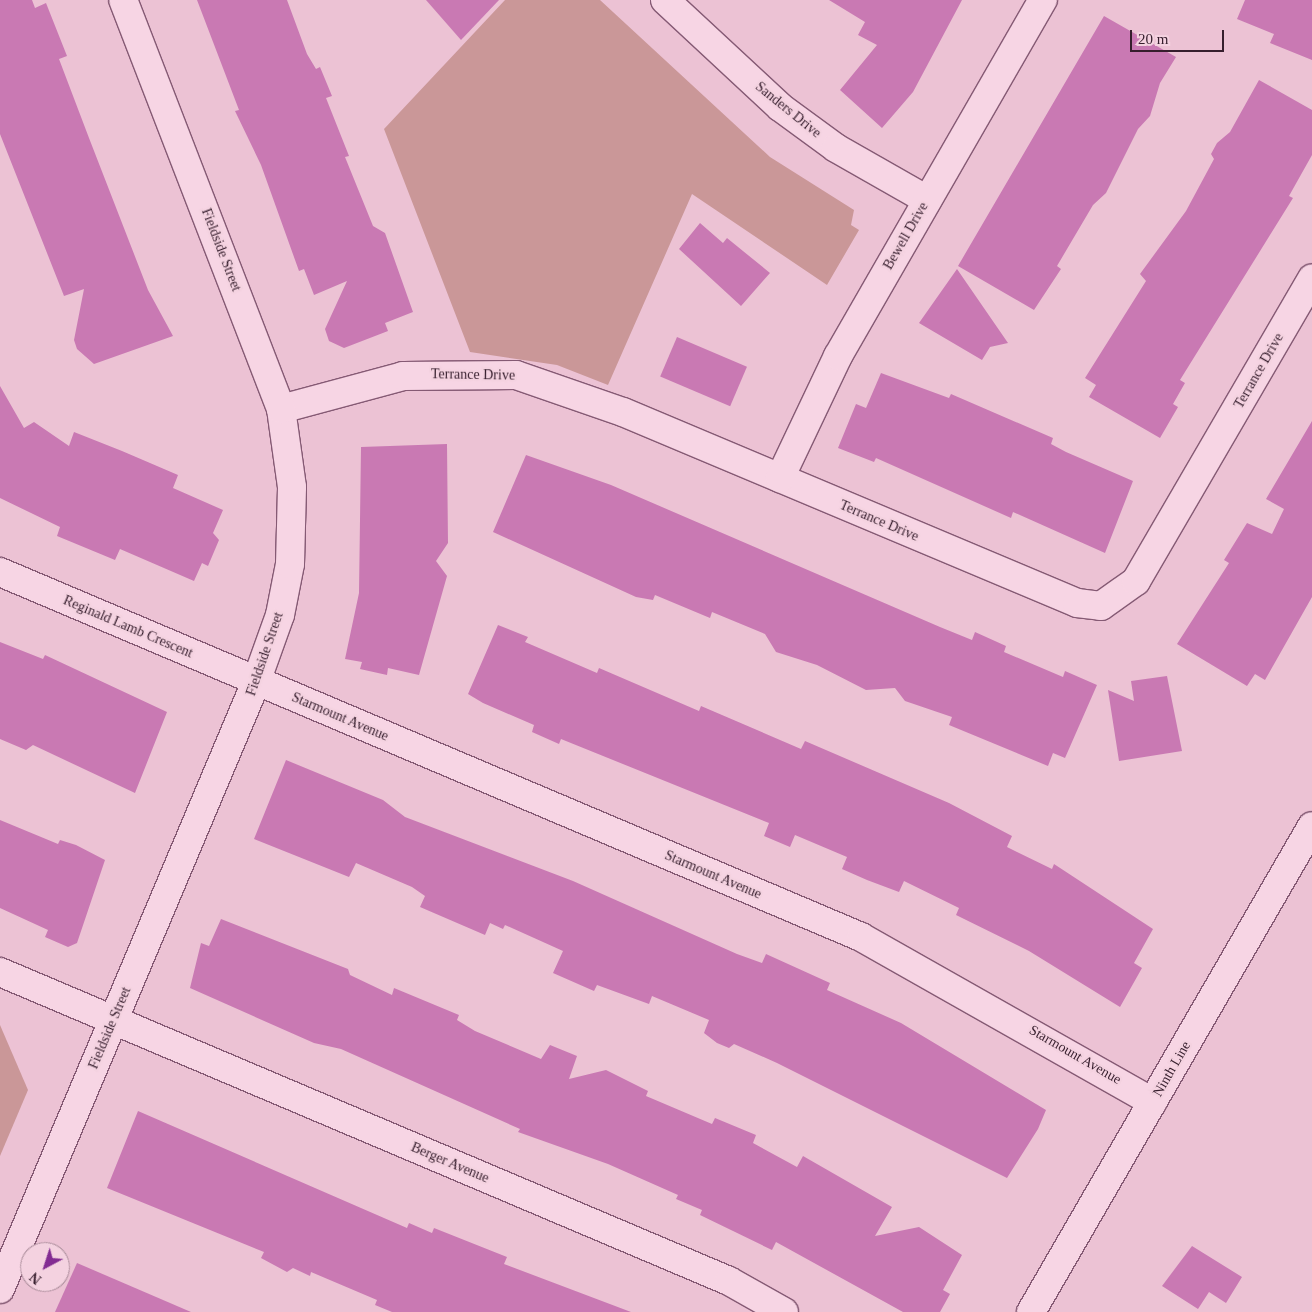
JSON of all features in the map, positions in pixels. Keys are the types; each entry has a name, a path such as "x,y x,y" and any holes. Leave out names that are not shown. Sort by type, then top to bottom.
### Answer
{"street":[{"name":"Fieldside Street","path":"0,1289 256,682 280,615 290,564 292,487 281,409 123,0"},
{"name":"Sanders Drive","path":"665,0 780,107 836,148 926,200"},
{"name":"Bewell Drive","path":"780,478 814,399 926,200 1043,0"},
{"name":"Terrance Drive","path":"281,409 403,376 516,375 614,409 1078,603 1101,606 1136,580 1312,279"},
{"name":"Reginald Lamb Crescent","path":"0,572 256,682"},
{"name":"Starmount Avenue","path":"256,682 861,937 1153,1102"},
{"name":"Ninth Line","path":"1031,1312 1312,826"},
{"path":"0,972 114,1020"},
{"name":"Berger Avenue","path":"114,1020 729,1281 784,1312"}],"shaded area":[{"path":"505,0 600,0 770,157 854,210 851,225 859,230 827,285 692,194 608,385 557,365 470,352 384,129"},
{"path":"0,1025 28,1090 0,1156"}],"building":[{"path":"0,0 32,0 35,8 46,3 67,56 59,59 89,138 148,290 173,336 94,364 77,349 74,340 84,289 64,296 0,134"},
{"path":"197,0 287,0 307,54 316,69 320,67 332,96 326,98 349,156 345,157 373,226 385,233 413,312 385,323 388,331 344,348 329,341 325,329 347,281 314,295 304,269 299,271 261,165 235,111 239,110"},
{"path":"426,0 499,0 461,40"},
{"path":"829,0 962,0 913,92 882,128 840,90 877,45 858,35 865,22"},
{"path":"1245,0 1312,0 1312,60 1270,43 1274,34 1237,19"},
{"path":"1104,16 1176,57 1160,83 1150,116 1138,129 1106,193 1093,205 1057,266 1061,269 1034,310 958,266"},
{"path":"1259,80 1312,110 1312,155 1289,196 1293,198 1180,380 1185,383 1173,404 1178,407 1160,438 1089,397 1096,385 1085,378 1146,281 1140,274 1186,211 1214,159 1211,154 1217,143 1230,132"},
{"path":"700,223 723,243 727,238 770,273 741,306 679,249"},
{"path":"957,269 1008,343 990,347 982,360 919,323"},
{"path":"677,337 747,367 730,406 660,377"},
{"path":"881,373 949,398 951,394 1053,438 1051,444 1133,481 1105,553 1013,512 1011,518 876,458 874,462 838,448 856,404 866,408"},
{"path":"0,386 24,428 34,422 69,446 74,432 122,451 178,475 173,488 223,510 213,533 219,540 208,566 202,563 194,581 120,549 115,560 57,536 60,527 0,498"},
{"path":"1312,421 1312,597 1265,680 1255,674 1247,686 1177,644 1229,563 1224,560 1247,523 1272,534 1284,509 1266,499"},
{"path":"447,444 448,543 436,561 447,576 419,675 388,668 387,675 360,669 362,662 345,659 359,593 361,447"},
{"path":"526,455 611,485 972,640 975,632 1006,646 1004,652 1063,677 1065,671 1097,685 1065,758 1053,753 1048,766 949,725 952,717 905,701 895,688 866,690 817,665 776,652 765,634 712,612 710,618 655,595 653,600 636,597 493,532"},
{"path":"498,625 528,637 525,642 597,673 599,668 699,711 701,706 801,749 805,741 949,803 1012,836 1007,847 1052,869 1054,864 1153,929 1134,963 1142,968 1120,1007 1029,951 956,915 959,908 904,881 899,892 842,869 847,857 795,835 790,847 764,836 769,823 561,739 559,744 532,732 534,725 483,703 468,694"},
{"path":"0,642 43,659 45,655 167,712 135,793 33,745 26,750 0,739"},
{"path":"1167,676 1182,751 1119,761 1108,690 1134,701 1131,681"},
{"path":"286,760 383,800 405,817 573,881 737,954 762,963 766,954 830,983 827,990 901,1023 1046,1110 1038,1129 1007,1178 777,1063 734,1044 729,1048 717,1043 704,1033 709,1020 652,996 649,1004 597,985 594,991 553,973 563,951 505,925 503,929 490,923 485,935 420,907 425,896 412,887 356,863 349,877 254,839"},
{"path":"0,820 58,844 60,840 76,845 105,860 77,943 68,947 45,937 48,930 0,908"},
{"path":"221,919 348,969 350,975 392,995 394,988 459,1015 457,1020 475,1031 541,1059 550,1045 577,1056 569,1079 606,1070 648,1091 646,1096 712,1124 715,1118 756,1135 753,1143 797,1167 803,1156 892,1207 875,1236 919,1227 962,1255 943,1290 950,1294 940,1312 903,1312 776,1242 772,1250 700,1215 702,1210 676,1199 678,1195 608,1164 518,1132 520,1129 341,1049 314,1043 190,988 201,943 209,946"},
{"path":"138,1111 407,1228 409,1223 432,1233 434,1228 507,1257 504,1264 631,1312 392,1312 375,1305 377,1300 311,1272 310,1276 293,1268 287,1272 261,1258 264,1252 107,1188"},
{"path":"1192,1246 1242,1277 1226,1303 1209,1292 1198,1309 1162,1286"},
{"path":"77,1263 191,1312 55,1312 64,1292 70,1292 70,1279"}]}
